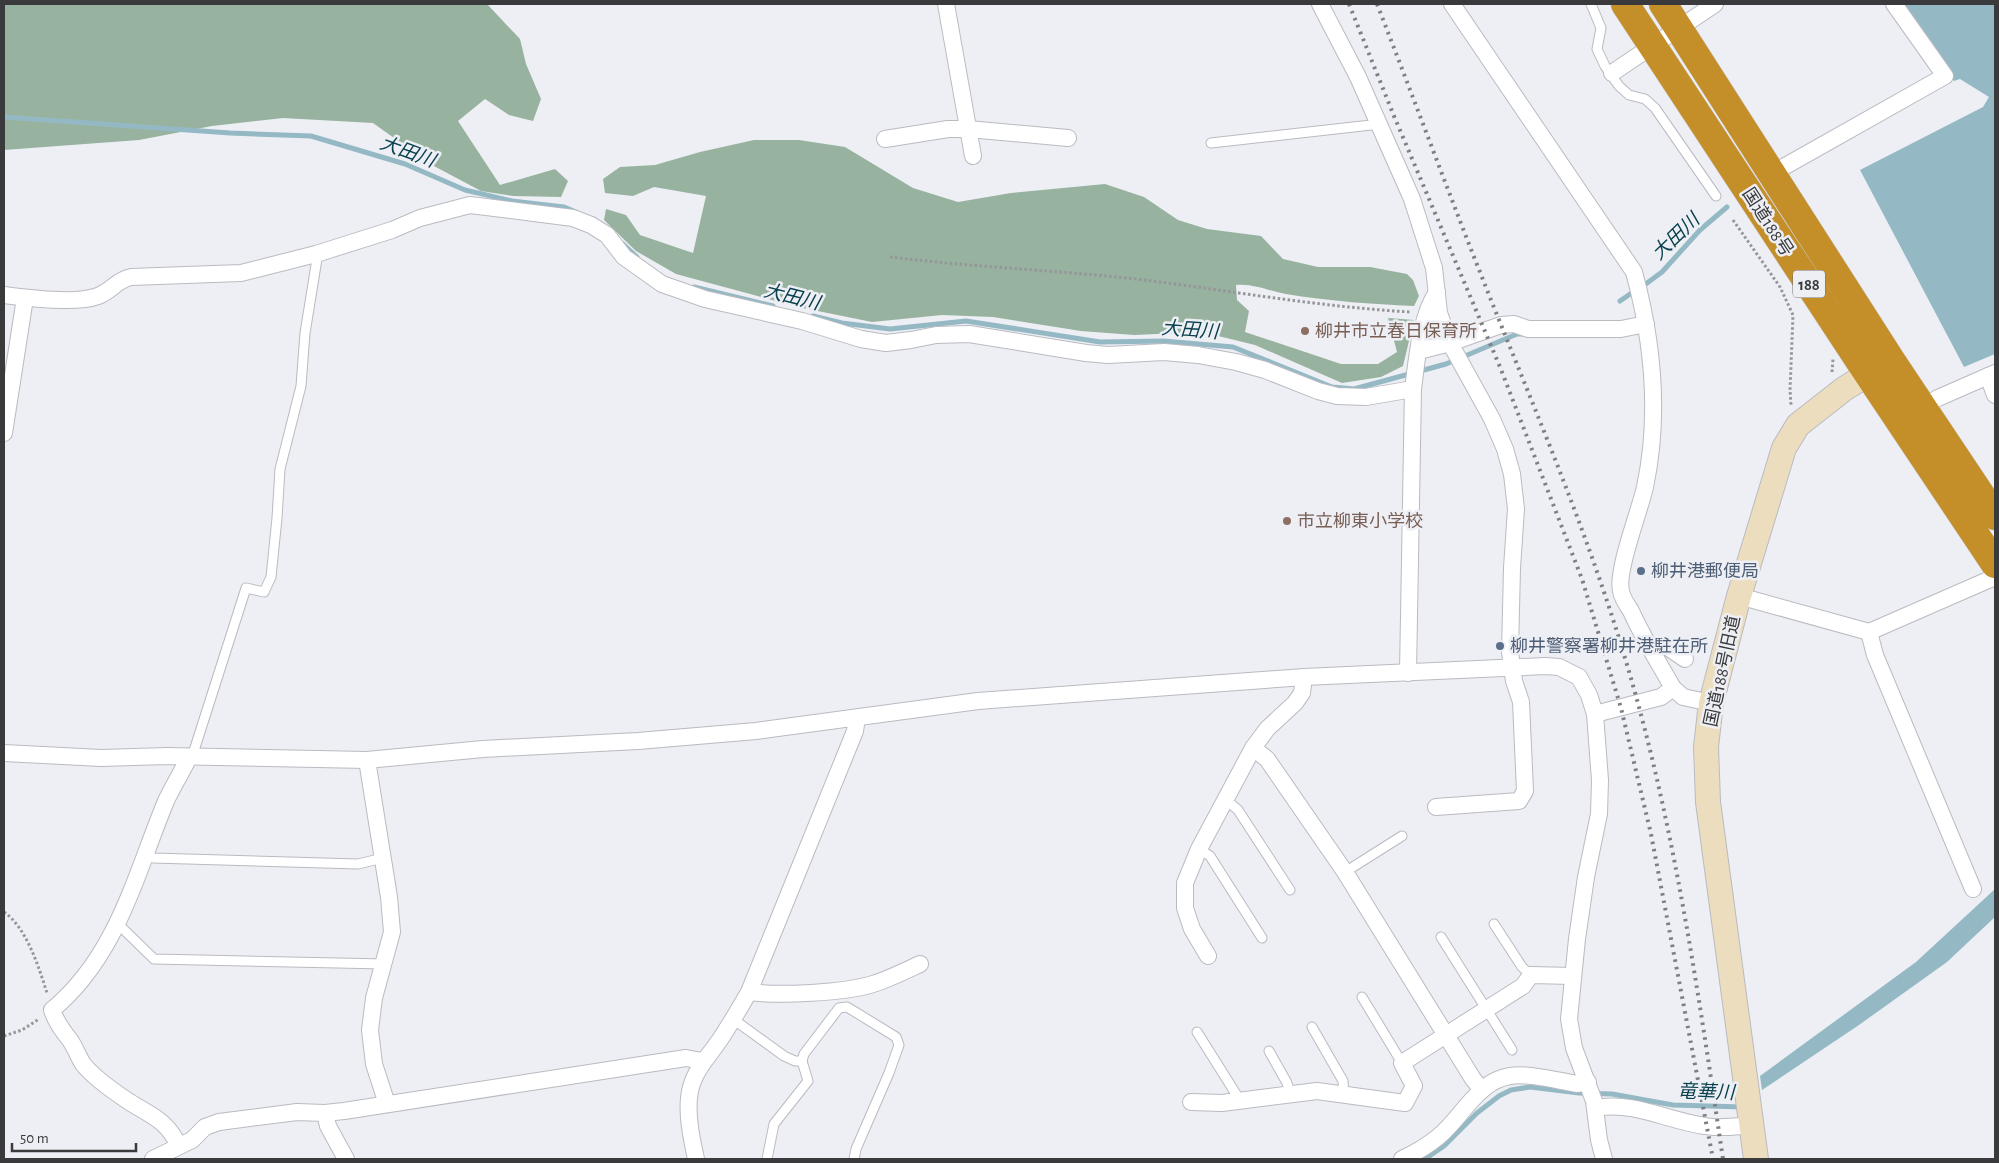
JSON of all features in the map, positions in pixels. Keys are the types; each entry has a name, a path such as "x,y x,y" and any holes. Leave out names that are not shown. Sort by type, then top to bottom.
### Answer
{"highway":[{"name":"国道188号","path":"1625,4 1995,564"},
{"name":"国道188号","path":"1663,4 1891,360 1995,516"}],"street":[{"path":"946,4 973,156"},
{"path":"1320,4 1358,77 1412,199 1434,268 1439,313 1450,343 1492,419 1505,449 1512,474 1516,509 1512,568 1510,652 1514,681 1522,702 1525,791 1519,801 1436,807"},
{"path":"1452,4 1634,272 1646,324 1654,386 1651,447 1644,488 1621,575 1620,590 1673,688 1683,697 1712,703"},
{"path":"1612,73 1715,4"},
{"path":"1772,174 1945,76 1894,4"},
{"path":"885,139 948,129 1068,138"},
{"path":"4,295 25,298 78,300 95,298 107,293 120,279 131,277 241,273 316,254 392,230 420,218 470,205 573,218 591,225 607,235 624,257 662,284 705,299 802,321 861,339 886,343 936,334 969,334 1086,353 1108,355 1164,352 1236,362 1265,370 1318,391 1338,396 1366,397 1414,378"},
{"path":"1408,673 1414,378 1429,304 1436,292"},
{"path":"4,433 25,298"},
{"path":"1419,351 1450,343 1501,325 1514,324 1528,329 1622,329 1646,324"},
{"name":"国道188号旧道","path":"1756,1159 1708,802 1706,747 1712,703 1739,596 1784,448 1798,425 1844,389 1891,360"},
{"path":"1922,407 1991,375 1995,395"},
{"path":"1739,596 1869,632 1995,577"},
{"path":"1869,632 1874,655 1973,889"},
{"path":"1649,646 1666,646 1685,659"},
{"path":"4,753 101,758 190,757 367,760 483,749 638,741 756,731 978,701 1304,677 1512,669 1544,666 1559,667 1579,677 1589,695 1595,714 1600,780 1599,814 1586,877 1572,976 1569,1019 1571,1036 1592,1095 1604,1159"},
{"path":"1208,956 1192,929 1186,908 1185,883 1199,849 1253,748 1267,729 1295,703 1302,693 1304,677"},
{"path":"1595,714 1662,697 1673,688"},
{"path":"696,1159 690,1126 688,1099 692,1081 702,1061 733,1019 749,992 854,731 857,718"},
{"path":"1253,748 1267,758 1345,872 1473,1079 1482,1090"},
{"path":"178,1152 171,1130 152,1114 128,1101 90,1072 82,1062 71,1041 57,1024 52,1010 82,982 118,924 167,800 190,757"},
{"path":"367,760 389,897 392,932 374,998 370,1030 374,1064 387,1104"},
{"path":"749,992 764,994 842,990 873,984 920,964"},
{"path":"1191,1102 1222,1103 1317,1091 1405,1103 1414,1086 1402,1063 1523,986 1531,975 1572,976"},
{"path":"153,1159 178,1152 205,1127 219,1122 298,1112 325,1113 686,1058 702,1061"},
{"path":"1402,1159 1439,1137 1482,1090 1492,1083 1509,1076 1578,1084 1592,1095 1612,1105 1656,1113 1707,1127 1752,1125"},
{"path":"325,1113 328,1126 346,1159"}],"lane":[{"path":"1590,4 1601,28 1597,49 1605,66 1612,73 1619,86 1629,95 1645,100 1656,108 1716,196"},
{"path":"1211,143 1380,124"},
{"path":"190,757 246,588 264,592 271,577 280,469 300,386 305,333 317,259 316,254"},
{"path":"1225,799 1238,810 1290,890"},
{"path":"1345,872 1402,836"},
{"path":"1199,849 1210,856 1262,938"},
{"path":"146,854 153,858 358,864 383,858"},
{"path":"118,924 154,959 384,964"},
{"path":"1494,924 1522,967 1531,975"},
{"path":"1441,937 1512,1050"},
{"path":"1362,997 1402,1063"},
{"path":"767,1159 774,1124 808,1081 802,1061 804,1054 839,1008 847,1007 896,1037 899,1044 889,1074 856,1149 854,1159"},
{"path":"733,1019 784,1056 795,1061 802,1061"},
{"path":"1312,1027 1343,1081 1344,1094"},
{"path":"1197,1032 1236,1094 1238,1101"},
{"path":"1269,1051 1287,1083 1290,1093"}],"path":[{"path":"1733,220 1780,287 1793,315 1790,390 1791,410 1798,425"},
{"path":"890,257 960,266 1135,279 1294,301 1427,314"},
{"path":"4,912 15,922 27,942 39,968 52,1010 22,1030 4,1036"}],"green space":[{"path":"4,4 487,4 520,39 526,64 541,99 533,121 509,115 485,99 458,121 500,185 555,169 568,181 561,197 513,196 481,191 432,165 373,123 283,118 212,126 139,140 4,150"},
{"path":"754,140 799,140 845,147 913,188 958,202 1011,193 1105,184 1144,197 1178,220 1207,229 1261,236 1283,259 1318,267 1370,267 1407,274 1413,280 1419,296 1414,306 1317,299 1249,285 1236,285 1237,300 1249,311 1245,332 1341,364 1378,364 1397,352 1388,318 1414,320 1403,366 1381,377 1342,383 1255,345 1202,332 1134,335 1081,331 993,317 942,315 872,322 798,307 676,274 636,251 604,220 606,209 626,215 640,235 693,253 706,196 654,187 633,196 605,193 603,179 620,167 655,165 700,152"}],"water":[{"path":"1902,4 1995,4 1995,354 1964,367 1860,170 1983,107 1989,97 1960,79 1954,81"},
{"path":"1995,889 1995,917 1947,962 1859,1025 1762,1090 1760,1076 1916,962"}],"waterway":[{"name":"大田川","path":"4,117 230,133 311,136 405,164 465,190 512,201 564,207 576,212"},
{"name":"大田川","path":"1643,286 1662,272 1700,230 1727,207"},
{"name":"大田川","path":"623,244 637,257"},
{"name":"大田川","path":"694,287 773,306"},
{"name":"大田川","path":"1620,301 1633,292"},
{"name":"大田川","path":"813,316 842,323 890,329 966,321 1100,342 1164,341 1233,347 1332,387 1354,389 1446,364 1517,334 1524,334"},
{"name":"竜華川","path":"1425,1159 1444,1146 1477,1113 1499,1096 1511,1090 1530,1087 1579,1093 1612,1094 1673,1105 1743,1107"}],"railway":[{"path":"1349,4 1500,367 1582,579 1621,708 1651,834 1713,1159"},
{"path":"1377,4 1478,267 1580,524 1625,658 1642,719 1671,844 1694,970 1723,1159"}],"place":[{"name":"柳井市立春日保育所","path":"1305,331"},
{"name":"市立柳東小学校","path":"1287,521"},
{"name":"柳井港郵便局","path":"1641,571"},
{"name":"柳井警察署柳井港駐在所","path":"1500,646"}]}
